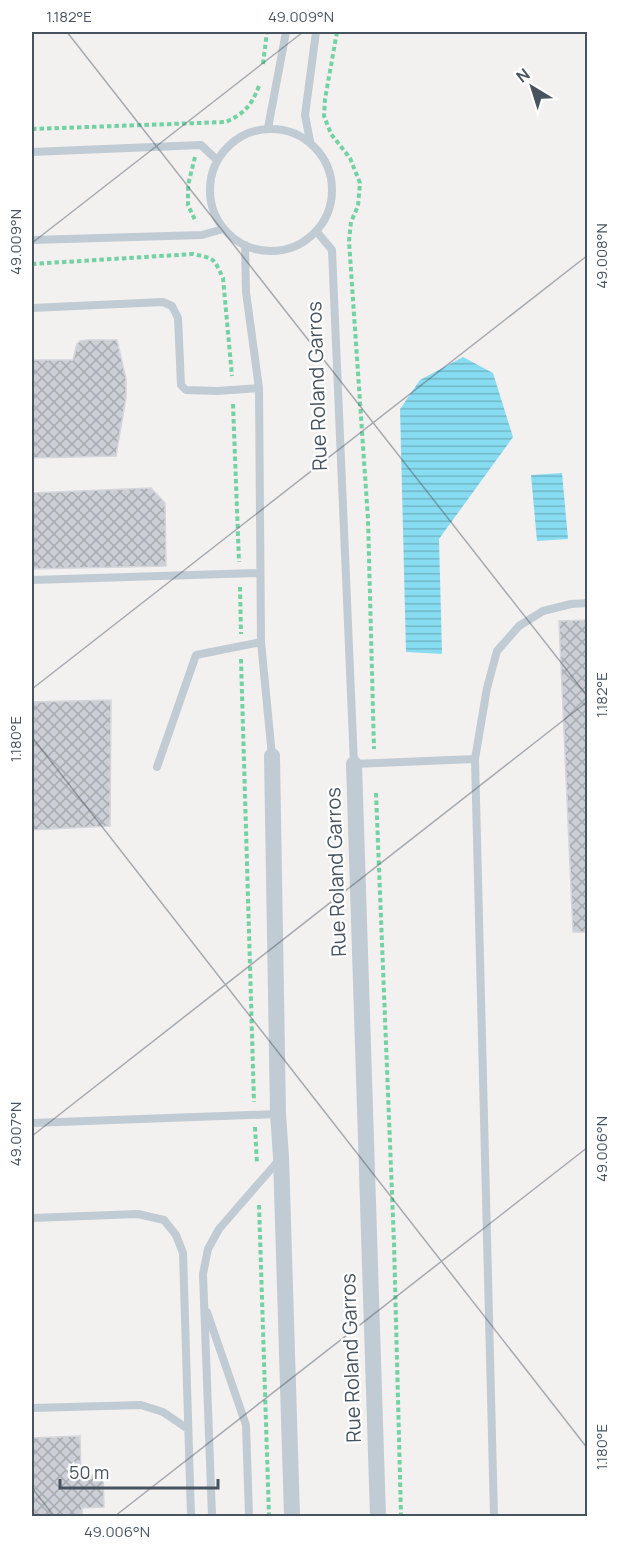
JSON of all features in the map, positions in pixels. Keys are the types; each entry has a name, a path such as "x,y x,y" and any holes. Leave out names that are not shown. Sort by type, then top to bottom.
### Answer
{"street":[{"path":"272,756 278,1114 292,1516"},
{"name":"Rue Roland Garros","path":"354,764 378,1516"}],"lane":[{"path":"268,128 286,32"},
{"path":"310,141 306,115 316,32"},
{"path":"268,128 297,133 310,141 322,153 333,185 332,202 326,218 316,232 301,244 283,250 263,251 233,238 223,229 214,213 210,195 211,177 217,160 230,143 248,132 268,128"},
{"path":"32,152 201,146 217,160"},
{"path":"32,240 202,235 223,229"},
{"name":"Rue Roland Garros","path":"316,232 332,250 354,764"},
{"path":"245,245 246,292 259,388 261,642 272,756"},
{"path":"32,308 163,302 172,306 178,318 180,385 186,390 217,392 259,388"},
{"path":"32,580 260,573"},
{"path":"494,1516 476,759 487,688 497,651 519,626 543,611 571,604 588,603"},
{"path":"157,767 196,655 261,642"},
{"path":"354,764 476,759"},
{"path":"32,1123 278,1114"},
{"path":"212,1516 203,1274 208,1249 219,1228 281,1157"},
{"path":"32,1218 138,1214 164,1220 176,1235 183,1253 191,1516"},
{"path":"204,1303 246,1425 249,1516"},
{"path":"32,1408 141,1405 163,1412 188,1429"}],"path":[{"path":"262,69 267,32"},
{"path":"32,129 226,122 241,115 250,105 261,78"},
{"path":"200,256 202,235 188,205 189,185 198,146 213,122"},
{"path":"32,264 193,254 210,257 223,278 233,390 240,574 254,1114 269,1516"}],"water":[{"path":"463,357 493,373 513,437 439,539 442,654 406,652 400,409 420,380"},
{"path":"562,473 568,539 537,541 531,475"}],"building":[{"path":"87,340 117,340 126,379 126,397 116,456 32,458 32,360 73,360 77,344"},
{"path":"151,488 165,503 166,566 32,569 32,493"},
{"path":"588,620 588,932 573,932 559,621"},
{"path":"111,700 110,826 32,830 32,702"},
{"path":"80,1436 81,1475 103,1475 104,1507 82,1508 82,1516 32,1516 32,1438"}]}
